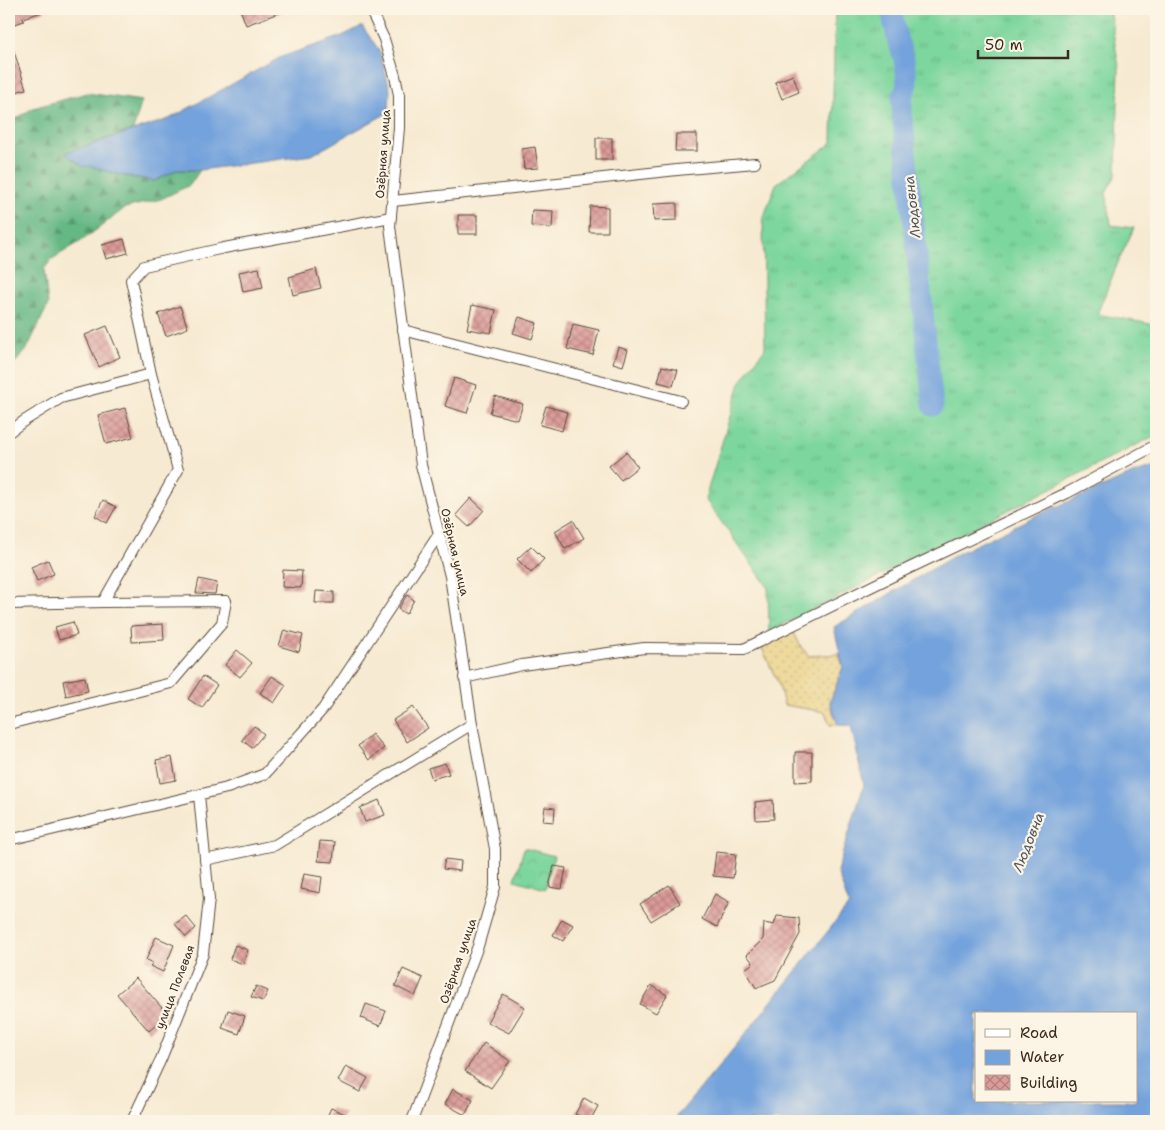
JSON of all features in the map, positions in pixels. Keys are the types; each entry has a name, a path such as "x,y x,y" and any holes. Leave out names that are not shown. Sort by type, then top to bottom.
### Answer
{"street":[{"name":"Озёрная улица","path":"370,9 384,39 396,76 399,95 399,128 390,226 421,465 450,576 464,678 495,849 495,886 478,946 412,1121"},
{"path":"393,201 755,163"},
{"path":"103,602 178,470 152,374 131,280 144,266 224,248 391,217"},
{"path":"403,330 681,401"},
{"path":"9,432 62,398 152,374"},
{"path":"464,678 522,665 644,648 744,649 1067,493 1156,445"},
{"path":"9,840 227,788 265,774 323,709 439,534"},
{"path":"9,604 226,601 222,623 171,683 9,724"},
{"path":"205,860 275,845 472,724"},
{"name":"улица Полевая","path":"132,1121 161,1059 203,954 209,899 199,795"}],"green space":[{"path":"835,9 1109,9 1119,67 1116,175 1106,192 1111,225 1134,228 1097,314 1156,325 1156,435 769,632 768,587 705,499 740,383 765,348 763,219 776,184 832,143"},
{"path":"87,93 142,101 133,130 94,143 90,166 120,175 155,181 176,170 200,170 190,185 161,199 125,208 83,240 52,259 44,269 48,305 26,351 9,369 9,123 33,108"},
{"path":"524,848 554,856 545,889 515,880"}],"sand":[{"path":"793,631 801,647 809,656 839,654 843,667 830,702 838,725 830,725 825,712 784,705 779,685 762,648"}],"water":[{"path":"362,26 379,50 390,89 389,112 312,155 200,170 176,170 155,181 120,175 90,166 84,167 65,153 169,119 281,57 340,37"},
{"path":"1156,467 1155,1121 673,1121 849,905 837,871 864,785 851,726 838,725 830,702 843,667 834,627 959,553 1035,516 1135,473"}],"building":[{"path":"9,9 45,9 45,11 23,18 24,21 9,26"},
{"path":"240,9 287,9 287,10 246,25"},
{"path":"9,42 11,42 26,89 9,94"},
{"path":"793,75 799,92 782,99 775,82"},
{"path":"676,134 697,134 697,151 675,151"},
{"path":"596,138 612,138 612,160 596,160"},
{"path":"535,147 538,168 524,169 522,149"},
{"path":"677,203 677,220 654,221 653,204"},
{"path":"590,206 608,207 608,232 589,232"},
{"path":"532,210 553,211 552,228 531,226"},
{"path":"458,215 477,215 477,234 458,234"},
{"path":"124,239 128,253 106,259 102,245"},
{"path":"259,268 263,288 243,292 239,272"},
{"path":"316,269 321,288 293,295 289,277"},
{"path":"472,305 496,310 491,333 467,329"},
{"path":"180,306 188,328 166,336 158,314"},
{"path":"519,317 537,323 532,339 513,333"},
{"path":"573,324 599,330 593,355 567,349"},
{"path":"107,326 120,357 99,367 85,335"},
{"path":"618,347 628,350 623,366 613,363"},
{"path":"662,366 678,370 673,386 658,382"},
{"path":"454,378 476,385 467,413 445,406"},
{"path":"495,396 523,404 518,420 490,413"},
{"path":"546,406 567,412 562,431 540,425"},
{"path":"125,408 133,437 106,444 98,415"},
{"path":"626,452 638,467 621,480 609,466"},
{"path":"471,498 484,510 469,527 456,515"},
{"path":"103,500 116,507 107,523 95,516"},
{"path":"573,520 584,538 565,549 555,531"},
{"path":"531,546 544,559 531,573 517,559"},
{"path":"48,560 54,574 37,581 31,567"},
{"path":"283,570 302,571 301,588 282,587"},
{"path":"199,579 217,583 215,594 196,593"},
{"path":"316,591 334,592 334,603 315,603"},
{"path":"407,595 414,600 406,614 398,609"},
{"path":"73,622 77,635 59,640 55,627"},
{"path":"163,624 164,640 132,642 131,626"},
{"path":"284,630 303,635 299,652 279,646"},
{"path":"237,650 252,663 240,677 225,665"},
{"path":"203,676 217,685 202,708 188,699"},
{"path":"272,676 286,685 274,703 260,693"},
{"path":"85,677 88,691 66,696 63,681"},
{"path":"413,707 428,728 407,742 393,720"},
{"path":"254,726 264,734 252,748 242,740"},
{"path":"372,734 384,748 369,760 358,746"},
{"path":"795,752 812,752 812,781 795,782"},
{"path":"172,757 176,780 160,783 156,760"},
{"path":"445,763 449,774 432,779 428,768"},
{"path":"379,800 385,815 365,822 360,808"},
{"path":"773,800 774,819 756,820 755,802"},
{"path":"545,807 555,808 554,822 543,821"},
{"path":"320,841 335,842 333,862 318,861"},
{"path":"716,852 736,854 733,878 713,876"},
{"path":"445,859 461,861 460,871 443,869"},
{"path":"554,866 566,868 562,889 549,887"},
{"path":"304,874 322,877 320,893 301,889"},
{"path":"669,885 680,903 651,921 640,904"},
{"path":"715,894 729,902 717,927 702,919"},
{"path":"186,916 196,928 186,937 175,924"},
{"path":"777,916 799,918 800,934 775,980 756,988 745,969 753,963 747,955 763,939 764,923 774,925"},
{"path":"562,919 573,925 563,941 553,935"},
{"path":"156,937 174,945 163,972 150,966 153,963 146,960"},
{"path":"235,945 248,950 243,964 230,959"},
{"path":"403,969 423,978 415,996 395,986"},
{"path":"136,978 168,1015 149,1031 117,994"},
{"path":"651,985 667,995 656,1013 640,1004"},
{"path":"256,986 268,991 263,1001 251,997"},
{"path":"503,994 525,1007 509,1033 487,1022"},
{"path":"366,1004 386,1011 380,1026 361,1018"},
{"path":"228,1010 245,1016 239,1034 222,1028"},
{"path":"484,1043 510,1061 491,1088 465,1071"},
{"path":"346,1066 368,1078 360,1092 338,1081"},
{"path":"453,1089 473,1100 465,1115 445,1104"},
{"path":"584,1098 598,1106 590,1121 575,1114"},
{"path":"331,1108 345,1114 342,1121 325,1121"}],"waterway":[{"name":"Людовна","path":"891,9 906,73 907,85 902,97 902,113 933,406"}]}
